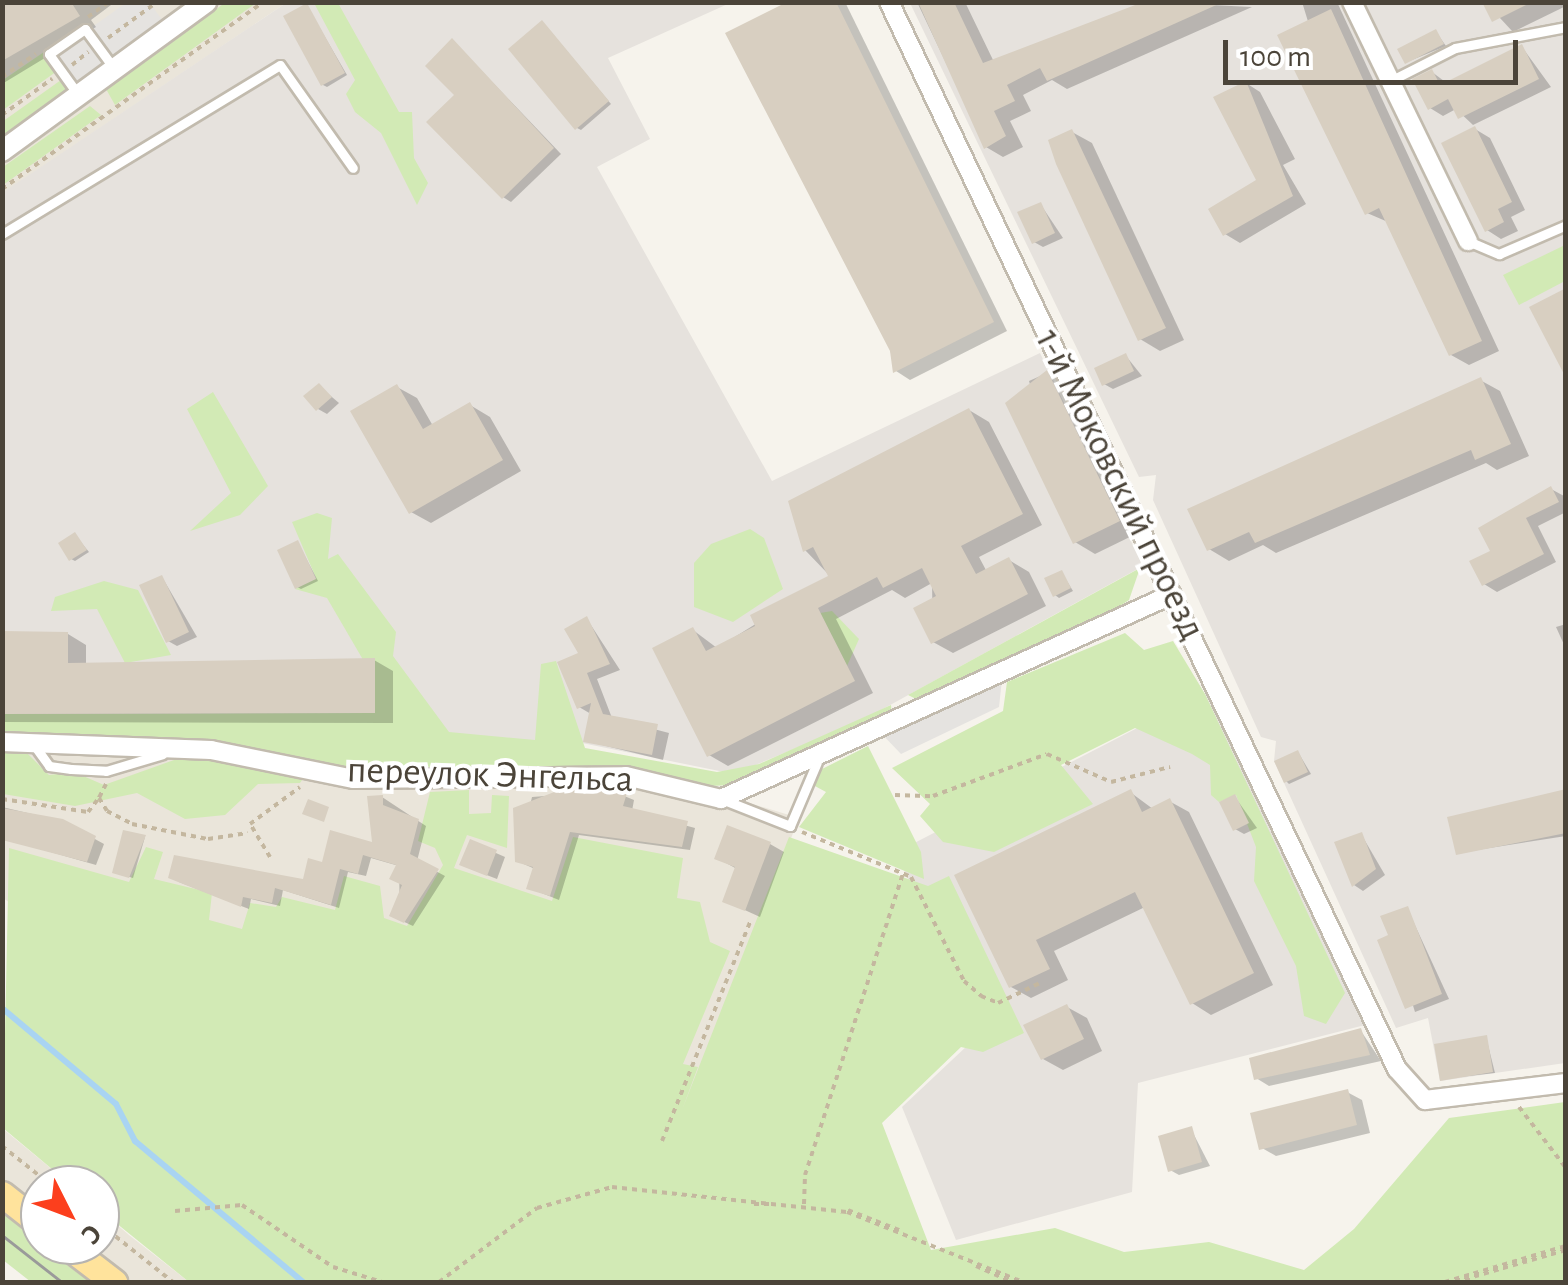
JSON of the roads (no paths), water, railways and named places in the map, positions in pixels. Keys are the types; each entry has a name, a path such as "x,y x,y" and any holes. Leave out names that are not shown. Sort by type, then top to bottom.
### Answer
{"main road":[{"path":"92,1265 114,1282"}],"street":[{"path":"2,151 206,2"},
{"name":"1-й Моковский проезд","path":"889,2 1397,1069 1425,1100 1566,1083"},
{"path":"1352,2 1468,241"},
{"path":"721,799 817,762 1172,594"},
{"name":"переулок Энгельса","path":"2,742 185,749 338,773 626,776 721,799"}],"lane":[{"path":"1390,81 1455,48 1566,27"},
{"path":"78,95 49,54 85,29 114,70"},
{"path":"2,234 280,66 353,168"},
{"path":"1468,241 1499,254 1566,224"},
{"path":"34,744 49,766 123,766 185,749"},
{"path":"721,799 790,826 817,762"}],"waterway":[{"path":"2,1008 116,1104 135,1141 303,1282"}],"tram line":[{"path":"2,1235 62,1282"}]}
